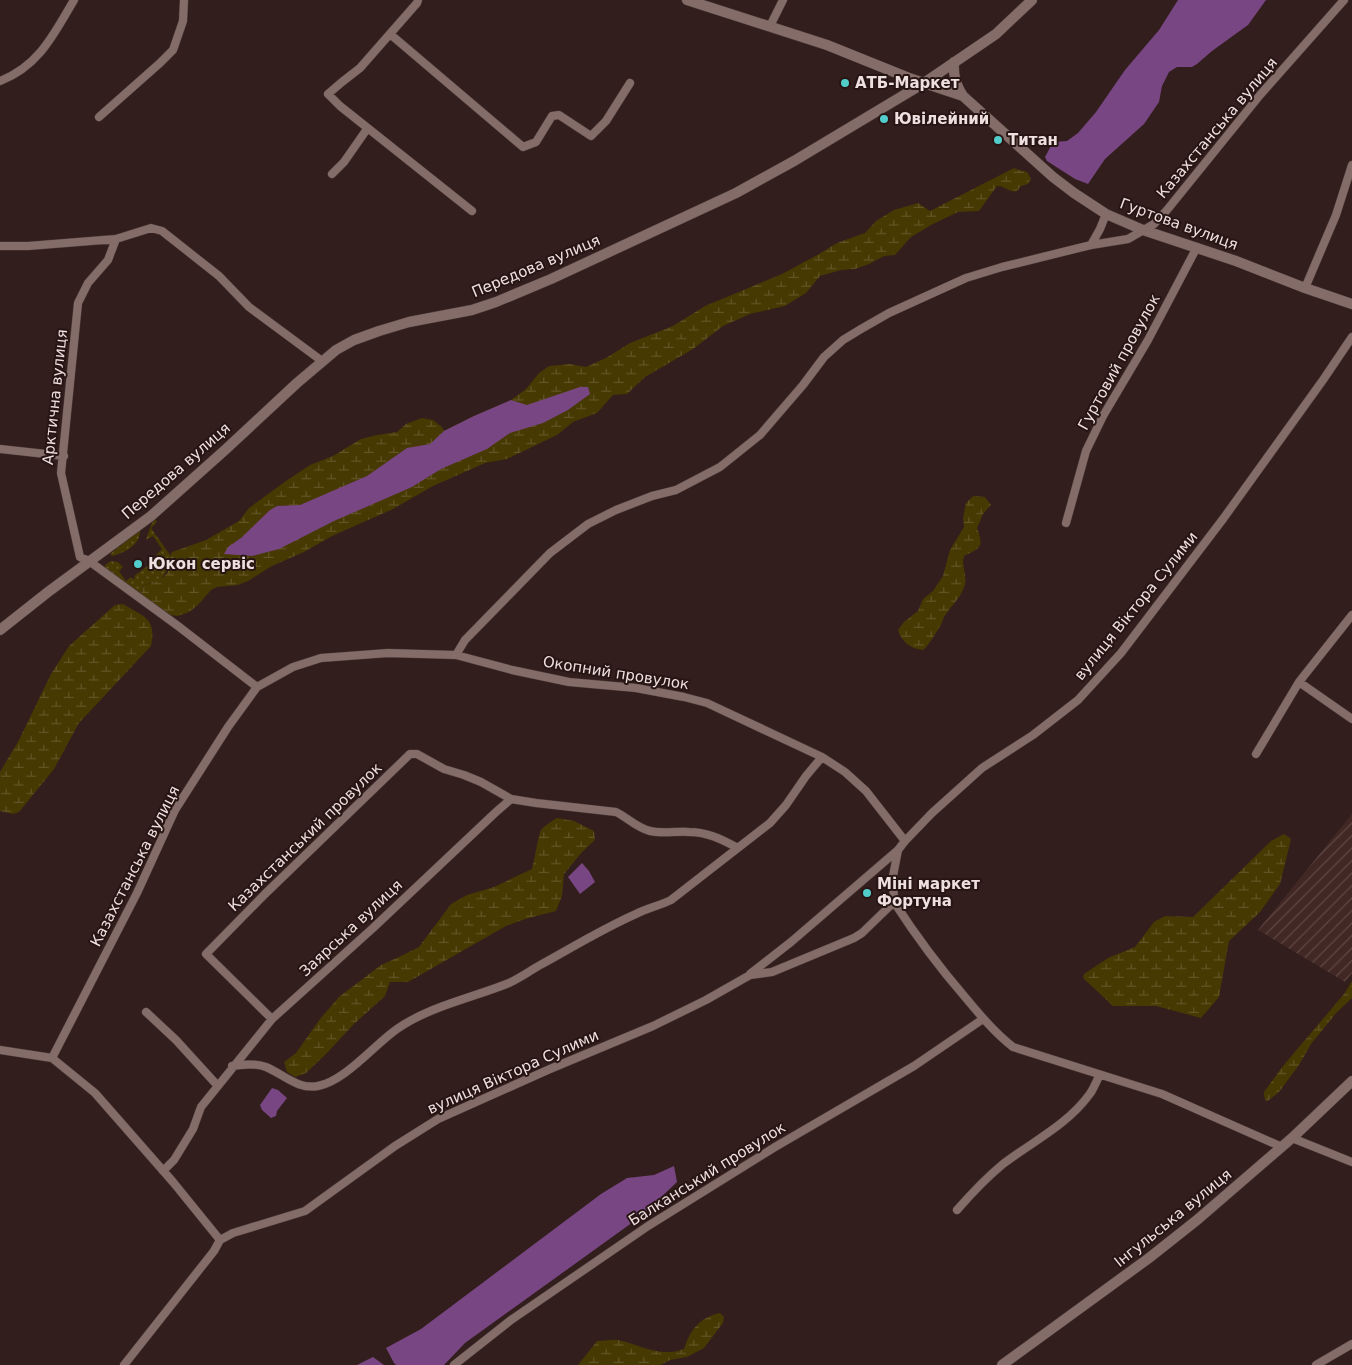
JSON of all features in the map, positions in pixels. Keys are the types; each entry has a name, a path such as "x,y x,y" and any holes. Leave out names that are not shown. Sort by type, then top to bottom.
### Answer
{"street":[{"path":"0,81 14,76 36,59 51,40 74,0"},
{"path":"99,117 173,50 183,21 184,0"},
{"path":"418,0 360,68 328,94 368,129 472,211"},
{"name":"Гуртова вулиця","path":"687,0 827,45 924,83 963,96 1053,177 1106,214 1143,230 1236,261 1352,304"},
{"path":"770,26 783,0"},
{"name":"Передова вулиця","path":"2,627 151,516 322,360 336,350 354,340 379,331 409,322 486,306 551,280 768,176 924,83 996,34 1032,0"},
{"name":"Казахстанська вулиця","path":"52,1058 137,893 175,810 256,687 293,667 321,658 388,653 456,655 464,640 544,559 588,524 616,510 652,496 676,490 720,468 760,435 803,386 824,357 843,340 889,312 966,278 1091,245 1128,239 1154,224 1260,95 1344,0"},
{"path":"390,34 523,147 536,142 552,116 559,115 591,136 606,121 630,83"},
{"path":"954,62 954,79 963,96"},
{"path":"332,174 344,162 368,129"},
{"path":"1305,288 1336,215 1352,166"},
{"path":"1091,245 1106,214"},
{"path":"0,246 28,246 116,239 151,228 162,231 219,276 249,308 322,360"},
{"name":"Арктична вулиця","path":"89,561 80,557 61,473 78,303 88,283 108,260 116,239"},
{"name":"Гуртовий провулок","path":"1066,523 1086,451 1102,416 1143,348 1197,248"},
{"name":"вулиця Віктора Сулими","path":"220,1240 233,1233 305,1211 395,1146 438,1120 550,1069 653,1026 706,1000 750,975 898,850 932,813 982,768 1033,735 1078,700 1121,653 1224,519 1352,337"},
{"path":"0,449 64,456"},
{"path":"89,561 178,626 256,687"},
{"path":"1256,754 1299,682 1352,615"},
{"name":"Окопний провулок","path":"456,655 512,670 569,682 636,688 707,703 822,757 845,772 866,791 905,841"},
{"path":"1299,682 1352,719"},
{"name":"Казахстанський провулок","path":"272,1019 206,954 272,887 410,754 417,754 444,769 481,782 511,799"},
{"path":"232,1066 256,1064 303,1086 316,1087 329,1084 398,1028 418,1016 510,982 636,913 662,905 671,900 736,847 753,837 770,823 822,757"},
{"path":"511,799 616,812 638,826 651,831 709,834 736,847"},
{"name":"Заярська вулиця","path":"163,1171 174,1160 193,1129 201,1107 232,1066 272,1019 511,799"},
{"name":"вулиця Віктора Сулими","path":"750,975 772,972 862,933 894,902 893,876 898,850"},
{"path":"894,902 916,936 983,1019 1013,1047 1162,1094 1282,1147"},
{"path":"146,1012 176,1040 218,1085"},
{"name":"Балканський провулок","path":"454,1365 511,1320 648,1226 775,1147 914,1066 983,1019"},
{"path":"0,1050 52,1058 95,1093 220,1240 124,1365"},
{"path":"957,1210 977,1187 1003,1164 1078,1109 1090,1093 1100,1074"},
{"name":"Інгульська вулиця","path":"1002,1365 1198,1220 1292,1138 1352,1081"},
{"path":"1292,1138 1352,1162"},
{"path":"1316,1365 1352,1344"}],"shaded area":[{"path":"1178,0 1266,0 1248,25 1197,64 1192,67 1177,67 1169,72 1162,86 1159,102 1144,124 1105,159 1088,184 1075,179 1047,161 1045,157 1053,142 1067,141 1078,133 1096,112 1125,70 1159,30"},
{"path":"580,387 588,387 590,394 568,410 543,423 510,433 487,449 441,469 412,487 334,521 279,549 252,556 224,554 228,547 277,506 300,505 367,476 407,448 430,444 444,431 511,400 527,405"},
{"path":"1352,814 1352,973 1345,982 1258,930"},
{"path":"582,863 595,882 580,894 568,877"},
{"path":"272,1088 278,1090 287,1098 277,1111 276,1116 271,1118 262,1110 260,1105"},
{"path":"674,1166 677,1182 640,1217 465,1343 444,1365 396,1365 394,1363 386,1348 421,1329 601,1194 627,1178 654,1175"},
{"path":"373,1357 384,1365 357,1365"}],"green space":[{"path":"1014,168 1026,172 1031,179 1028,184 1021,186 1017,191 997,186 979,211 958,212 933,224 911,237 895,255 884,256 855,269 841,270 820,276 806,293 785,306 750,314 723,326 693,349 645,377 627,394 613,395 597,413 573,422 557,435 507,459 485,463 433,486 393,509 332,536 304,552 272,566 248,581 238,585 217,587 211,590 189,612 178,616 171,615 141,595 144,585 157,581 167,573 172,552 206,540 239,521 249,508 286,481 310,465 333,456 361,439 397,432 406,424 422,418 433,420 444,431 511,400 526,389 539,373 549,366 570,364 586,367 606,358 630,343 673,326 705,306 782,274 837,243 865,233 876,221 894,210 918,203 930,211"},
{"path":"973,496 985,497 991,505 983,514 977,528 980,546 964,556 964,588 927,646 923,650 915,648 904,641 898,630 904,622 918,611 923,599 933,591 943,576 950,550 964,527 963,518 966,503"},
{"path":"155,519 157,522 151,528 170,555 170,564 160,581 144,585 141,595 104,570 105,565 111,561 118,562 123,567 119,571 126,581 131,577 135,578 134,576 158,558 156,555 162,549 153,536 146,540 151,525"},
{"path":"140,530 138,540 131,548 117,555 112,556 110,554"},
{"path":"123,604 147,619 152,629 151,646 79,723 54,769 19,812 13,814 0,811 0,772 19,740 51,674 69,646 115,605"},
{"path":"557,818 574,821 594,831 595,840 582,852 564,874 562,896 556,911 506,926 408,982 390,982 385,996 354,1024 306,1073 295,1077 287,1072 284,1062 296,1053 320,1019 339,997 381,965 419,947 451,904 467,895 494,887 532,869 541,830"},
{"path":"1284,834 1291,839 1280,884 1260,912 1229,941 1219,997 1201,1018 1156,1006 1113,1006 1083,978 1084,974 1108,958 1135,947 1154,922 1165,916 1193,917 1271,841"},
{"path":"1352,981 1352,998 1337,1012 1311,1044 1299,1065 1279,1092 1266,1101 1264,1092 1283,1066 1344,994"},
{"path":"720,1313 724,1317 723,1323 704,1348 687,1357 670,1360 660,1365 578,1365 597,1341 618,1340 651,1350 667,1352 684,1349 689,1336 701,1321"}],"place":[{"name":"АТБ-Маркет","path":"845,83"},
{"name":"Ювілейний","path":"884,119"},
{"name":"Титан","path":"998,140"},
{"name":"Юкон сервіс","path":"138,564"},
{"name":"Міні маркет Фортуна","path":"867,893"}]}
